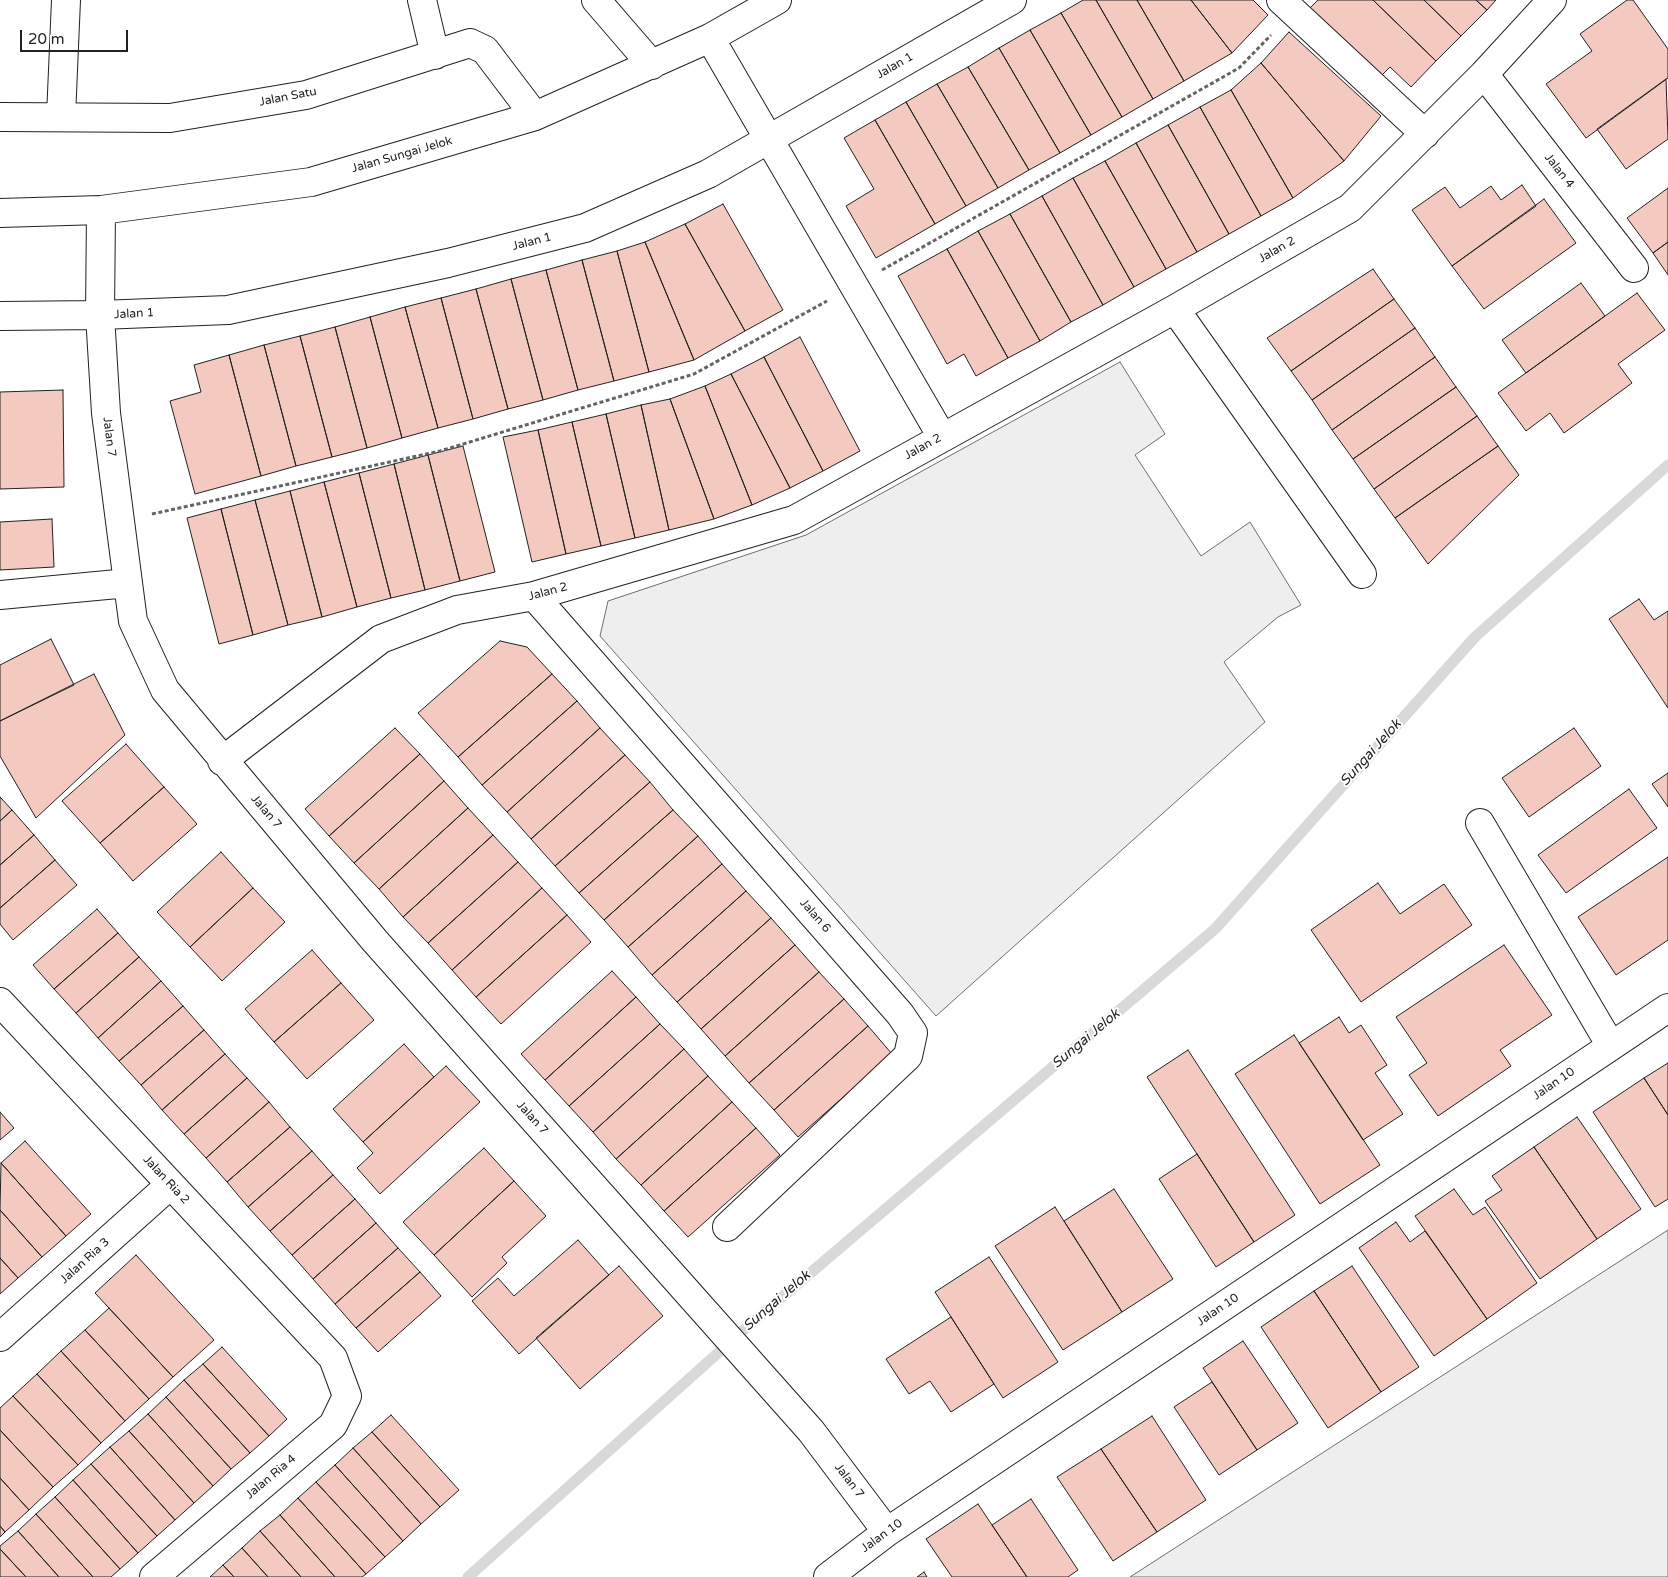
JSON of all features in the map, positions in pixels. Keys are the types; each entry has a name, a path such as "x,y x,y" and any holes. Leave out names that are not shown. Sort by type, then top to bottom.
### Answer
{"street":[{"path":"61,117 66,0"},
{"path":"422,0 435,55"},
{"path":"596,0 652,65"},
{"name":"Jalan Sungai Jelok","path":"0,212 101,210 311,182 535,116 710,38 777,0"},
{"name":"Jalan 1","path":"0,316 100,315 228,310 448,263 585,228 708,174 1012,0"},
{"name":"Jalan 2","path":"222,761 381,639 457,610 534,596 794,520 1175,309 1350,208 1484,74 1552,0"},
{"path":"1287,6 1425,134"},
{"path":"710,38 942,437"},
{"name":"Jalan Satu","path":"0,117 170,118 306,95 470,43 485,50 535,116"},
{"name":"Jalan 4","path":"1484,74 1634,268"},
{"name":"Jalan 7","path":"101,210 100,315 106,413 128,584 133,621 165,690 222,761 374,940 811,1431 887,1532"},
{"path":"1175,309 1362,574"},
{"path":"0,595 128,584"},
{"name":"Jalan 6","path":"534,596 900,1014 913,1033 908,1056 726,1227"},
{"path":"1480,823 1611,1046"},
{"name":"Jalan Ria 2","path":"0,1002 332,1358"},
{"name":"Jalan 10","path":"828,1577 887,1532 1668,1008"},
{"name":"Jalan Ria 3","path":"0,1337 170,1185"},
{"name":"Jalan Ria 4","path":"154,1577 333,1425 347,1396 332,1358"}],"path":[{"path":"120,521 440,451 694,374 854,286 1239,68 1287,6"}],"shaded area":[{"path":"1120,362 1165,434 1135,455 1201,556 1250,522 1301,605 1278,617 1224,662 1265,722 936,1016 600,636 608,601 806,535"},
{"path":"1668,1230 1668,1577 1130,1577"}],"building":[{"path":"1083,0 1096,0 1153,99 1122,117 1061,13"},
{"path":"1096,0 1137,0 1184,81 1153,99"},
{"path":"1137,0 1191,0 1232,53 1184,81"},
{"path":"1191,0 1253,0 1268,15 1232,53"},
{"path":"1318,0 1373,0 1436,61 1411,87 1390,67 1379,78 1308,10"},
{"path":"1373,0 1424,0 1461,36 1436,61"},
{"path":"1424,0 1476,0 1487,10 1461,36"},
{"path":"1476,0 1496,0 1487,10"},
{"path":"1627,0 1633,0 1668,49 1668,78 1586,138 1546,84 1592,51 1580,34"},
{"path":"1061,13 1122,117 1091,135 1030,30"},
{"path":"1030,30 1091,135 1060,153 999,48"},
{"path":"1289,32 1381,116 1344,161 1261,63"},
{"path":"999,48 1060,153 1029,170 968,67"},
{"path":"1261,63 1344,161 1293,198 1231,90"},
{"path":"968,67 1029,170 998,188 937,84"},
{"path":"1666,79 1668,139 1626,169 1597,129"},
{"path":"937,84 998,188 966,206 906,102"},
{"path":"1231,90 1293,198 1261,216 1200,107"},
{"path":"906,102 966,206 935,224 875,120"},
{"path":"1200,107 1261,216 1229,234 1168,125"},
{"path":"875,120 935,224 876,258 846,206 874,189 844,138"},
{"path":"1168,125 1229,234 1197,252 1136,143"},
{"path":"1136,143 1197,252 1166,269 1105,161"},
{"path":"1105,161 1166,269 1134,287 1073,178"},
{"path":"1073,178 1134,287 1103,305 1042,196"},
{"path":"1522,185 1536,206 1452,266 1412,210 1445,187 1460,208 1491,186 1501,200"},
{"path":"1668,188 1668,242 1653,253 1627,218"},
{"path":"1042,196 1103,305 1071,322 1010,214"},
{"path":"1544,199 1576,243 1484,309 1452,266"},
{"path":"723,204 783,310 745,331 685,224"},
{"path":"1010,214 1071,322 1040,341 978,231"},
{"path":"685,224 745,331 694,360 645,242"},
{"path":"978,231 1040,341 1008,358 947,249"},
{"path":"645,242 694,360 649,372 617,251"},
{"path":"1668,242 1668,275 1653,253"},
{"path":"947,249 1008,358 976,376 964,354 947,364 898,276"},
{"path":"617,251 649,372 614,381 582,260"},
{"path":"582,260 614,381 578,390 546,270"},
{"path":"1373,269 1394,299 1291,371 1267,338"},
{"path":"546,270 578,390 543,400 511,279"},
{"path":"511,279 543,400 508,409 476,289"},
{"path":"1581,283 1605,316 1526,373 1502,340"},
{"path":"476,289 508,409 473,419 441,298"},
{"path":"1637,293 1665,330 1618,364 1632,383 1564,433 1550,413 1526,431 1498,393"},
{"path":"441,298 473,419 438,428 405,307"},
{"path":"1394,299 1415,328 1312,400 1291,371"},
{"path":"405,307 438,428 402,438 370,317"},
{"path":"370,317 402,438 367,448 335,327"},
{"path":"335,327 367,448 332,457 300,336"},
{"path":"1415,328 1435,357 1332,430 1312,400"},
{"path":"300,336 332,457 296,466 264,345"},
{"path":"800,337 860,451 823,471 764,357"},
{"path":"264,345 296,466 261,476 229,355"},
{"path":"229,355 261,476 195,494 170,401 201,392 194,365"},
{"path":"764,357 823,471 790,488 731,374"},
{"path":"1435,357 1456,387 1353,459 1332,430"},
{"path":"731,374 790,488 752,505 705,386"},
{"path":"705,386 752,505 714,519 670,399"},
{"path":"1456,387 1477,416 1374,489 1353,459"},
{"path":"63,390 64,487 0,489 0,392"},
{"path":"670,399 714,519 669,530 641,405"},
{"path":"641,405 669,530 635,538 606,414"},
{"path":"606,414 635,538 601,546 572,422"},
{"path":"1477,416 1498,446 1395,518 1374,489"},
{"path":"572,422 601,546 566,554 538,430"},
{"path":"538,430 566,554 532,562 503,437"},
{"path":"463,446 495,572 460,581 428,455"},
{"path":"1498,446 1519,475 1428,564 1395,518"},
{"path":"428,455 460,581 425,590 394,464"},
{"path":"394,464 425,590 391,598 359,473"},
{"path":"359,473 391,598 357,607 324,482"},
{"path":"324,482 357,607 322,617 290,491"},
{"path":"290,491 322,617 288,625 255,500"},
{"path":"255,500 288,625 253,635 221,509"},
{"path":"221,509 253,635 219,644 187,518"},
{"path":"52,519 54,567 0,570 0,522"},
{"path":"1639,599 1654,620 1668,611 1668,708 1609,619"},
{"path":"51,639 74,685 0,721 0,665"},
{"path":"500,641 527,647 552,674 458,757 418,713"},
{"path":"94,674 125,735 36,818 0,756 0,721"},
{"path":"552,674 577,701 482,785 458,757"},
{"path":"577,701 600,728 507,812 482,785"},
{"path":"395,728 420,754 329,836 305,809"},
{"path":"600,728 625,755 531,839 507,812"},
{"path":"1574,728 1601,766 1529,817 1502,778"},
{"path":"126,744 164,787 100,843 62,801"},
{"path":"420,754 444,781 354,863 329,836"},
{"path":"625,755 650,782 555,866 531,839"},
{"path":"1668,773 1668,807 1652,784"},
{"path":"444,781 468,808 379,889 354,863"},
{"path":"650,782 673,810 579,893 555,866"},
{"path":"164,787 197,824 133,881 100,843"},
{"path":"1629,789 1657,828 1566,893 1538,855"},
{"path":"0,797 12,810 0,821"},
{"path":"468,808 493,835 403,917 379,889"},
{"path":"12,810 34,835 0,865 0,821"},
{"path":"673,810 698,836 604,920 579,893"},
{"path":"34,835 55,860 0,908 0,865"},
{"path":"493,835 518,862 428,943 403,917"},
{"path":"698,836 722,864 628,947 604,920"},
{"path":"221,852 253,888 190,947 157,912"},
{"path":"1668,857 1668,940 1616,975 1578,917"},
{"path":"55,860 77,885 13,940 0,924 0,908"},
{"path":"518,862 542,888 452,970 428,943"},
{"path":"722,864 746,891 652,975 628,947"},
{"path":"1378,883 1400,914 1444,884 1472,925 1361,1002 1311,930"},
{"path":"253,888 285,922 222,981 190,947"},
{"path":"542,888 567,915 476,997 452,970"},
{"path":"746,891 771,918 677,1002 652,975"},
{"path":"97,909 118,933 54,989 33,965"},
{"path":"567,915 591,942 501,1024 476,997"},
{"path":"771,918 795,945 701,1029 677,1002"},
{"path":"118,933 139,957 76,1013 54,989"},
{"path":"795,945 819,972 725,1056 701,1029"},
{"path":"1504,945 1552,1015 1500,1050 1511,1066 1438,1116 1409,1075 1427,1063 1396,1017"},
{"path":"312,950 341,983 274,1042 245,1009"},
{"path":"139,957 161,981 98,1038 76,1013"},
{"path":"612,971 636,997 545,1080 521,1054"},
{"path":"819,972 844,999 749,1083 725,1056"},
{"path":"161,981 183,1006 119,1061 98,1038"},
{"path":"341,983 374,1020 307,1079 274,1042"},
{"path":"636,997 660,1024 569,1106 545,1080"},
{"path":"844,999 868,1026 774,1110 749,1083"},
{"path":"183,1006 204,1030 141,1085 119,1061"},
{"path":"1339,1017 1349,1033 1361,1025 1387,1065 1375,1073 1403,1114 1363,1140 1299,1043"},
{"path":"660,1024 684,1049 593,1132 569,1106"},
{"path":"868,1026 892,1054 798,1137 774,1110"},
{"path":"204,1030 225,1054 162,1110 141,1085"},
{"path":"1294,1035 1380,1165 1320,1204 1235,1074"},
{"path":"404,1044 434,1077 363,1142 333,1109"},
{"path":"684,1049 708,1076 616,1159 593,1132"},
{"path":"1188,1050 1295,1215 1254,1242 1147,1077"},
{"path":"225,1054 247,1078 184,1134 162,1110"},
{"path":"1668,1063 1668,1115 1644,1078"},
{"path":"446,1066 480,1102 380,1194 357,1168 373,1153 363,1142"},
{"path":"708,1076 732,1102 641,1185 616,1159"},
{"path":"247,1078 269,1102 206,1158 184,1134"},
{"path":"1644,1078 1668,1115 1668,1199 1655,1207 1593,1112"},
{"path":"269,1102 290,1127 227,1182 206,1158"},
{"path":"732,1102 756,1128 664,1211 641,1185"},
{"path":"0,1112 14,1128 0,1140"},
{"path":"1577,1117 1641,1209 1597,1239 1534,1147"},
{"path":"290,1127 312,1151 248,1207 227,1182"},
{"path":"756,1128 780,1155 688,1237 664,1211"},
{"path":"25,1141 91,1214 66,1236 1,1163"},
{"path":"1534,1147 1597,1239 1540,1279 1485,1201 1502,1190 1492,1176"},
{"path":"484,1148 514,1181 434,1255 403,1222"},
{"path":"312,1151 333,1175 270,1231 248,1207"},
{"path":"1197,1154 1254,1242 1216,1267 1159,1179"},
{"path":"1,1163 66,1236 42,1257 0,1210"},
{"path":"333,1175 355,1199 292,1255 270,1231"},
{"path":"514,1181 546,1216 502,1257 507,1263 472,1297 434,1255"},
{"path":"1114,1189 1173,1279 1122,1312 1064,1221"},
{"path":"1454,1189 1473,1215 1485,1207 1537,1283 1487,1319 1415,1216"},
{"path":"355,1199 376,1223 313,1279 292,1255"},
{"path":"1055,1207 1122,1312 1063,1350 995,1246"},
{"path":"0,1210 42,1257 18,1278 0,1258"},
{"path":"1396,1222 1410,1242 1425,1231 1487,1319 1434,1356 1359,1248"},
{"path":"376,1223 398,1248 335,1304 313,1279"},
{"path":"578,1240 609,1275 519,1354 472,1301 498,1278 514,1296"},
{"path":"398,1248 420,1272 356,1328 335,1304"},
{"path":"136,1255 214,1340 173,1377 95,1293"},
{"path":"989,1257 1058,1362 1003,1398 935,1292"},
{"path":"0,1258 18,1278 0,1294"},
{"path":"619,1266 663,1316 580,1389 536,1338"},
{"path":"1352,1266 1419,1367 1381,1392 1314,1291"},
{"path":"420,1272 441,1296 378,1352 356,1328"},
{"path":"1314,1291 1381,1392 1328,1428 1261,1327"},
{"path":"109,1308 173,1377 149,1399 85,1330"},
{"path":"951,1317 994,1384 951,1412 930,1381 909,1394 886,1359"},
{"path":"85,1330 149,1399 125,1421 61,1351"},
{"path":"1243,1341 1298,1423 1257,1450 1203,1368"},
{"path":"222,1347 287,1419 269,1436 203,1364"},
{"path":"61,1351 125,1421 101,1443 37,1374"},
{"path":"203,1364 269,1436 250,1453 184,1380"},
{"path":"37,1374 101,1443 78,1465 13,1396"},
{"path":"184,1380 250,1453 231,1469 166,1397"},
{"path":"1212,1382 1257,1450 1219,1475 1174,1407"},
{"path":"13,1396 78,1465 53,1487 0,1430 0,1408"},
{"path":"166,1397 231,1469 213,1486 148,1414"},
{"path":"148,1414 213,1486 194,1503 129,1431"},
{"path":"391,1415 459,1490 440,1507 372,1432"},
{"path":"1152,1416 1206,1500 1157,1532 1101,1449"},
{"path":"0,1430 53,1487 29,1510 0,1478"},
{"path":"129,1431 194,1503 175,1520 110,1447"},
{"path":"372,1432 440,1507 421,1524 353,1448"},
{"path":"110,1447 175,1520 157,1536 91,1464"},
{"path":"353,1448 421,1524 403,1541 335,1465"},
{"path":"1101,1449 1157,1532 1113,1561 1057,1477"},
{"path":"91,1464 157,1536 138,1553 73,1480"},
{"path":"335,1465 403,1541 385,1557 316,1482"},
{"path":"0,1478 29,1510 5,1532 0,1526"},
{"path":"73,1480 138,1553 120,1569 55,1497"},
{"path":"316,1482 385,1557 366,1574 298,1498"},
{"path":"55,1497 120,1569 111,1577 93,1577 36,1514"},
{"path":"298,1498 366,1574 362,1577 335,1577 280,1515"},
{"path":"1031,1499 1078,1570 1068,1577 1027,1577 992,1525"},
{"path":"978,1504 1027,1577 952,1577 926,1539"},
{"path":"36,1514 93,1577 59,1577 18,1531"},
{"path":"280,1515 335,1577 301,1577 260,1531"},
{"path":"0,1526 5,1532 0,1537"},
{"path":"18,1531 59,1577 26,1577 0,1549 0,1546"},
{"path":"260,1531 301,1577 268,1577 242,1548"},
{"path":"242,1548 268,1577 234,1577 223,1565"},
{"path":"0,1549 26,1577 0,1577"},
{"path":"223,1565 234,1577 210,1577"},
{"path":"924,1572 927,1577 917,1577"}],"waterway":[{"name":"Sungai Jelok","path":"468,1577 748,1326 1215,929 1475,637 1668,465"}]}
